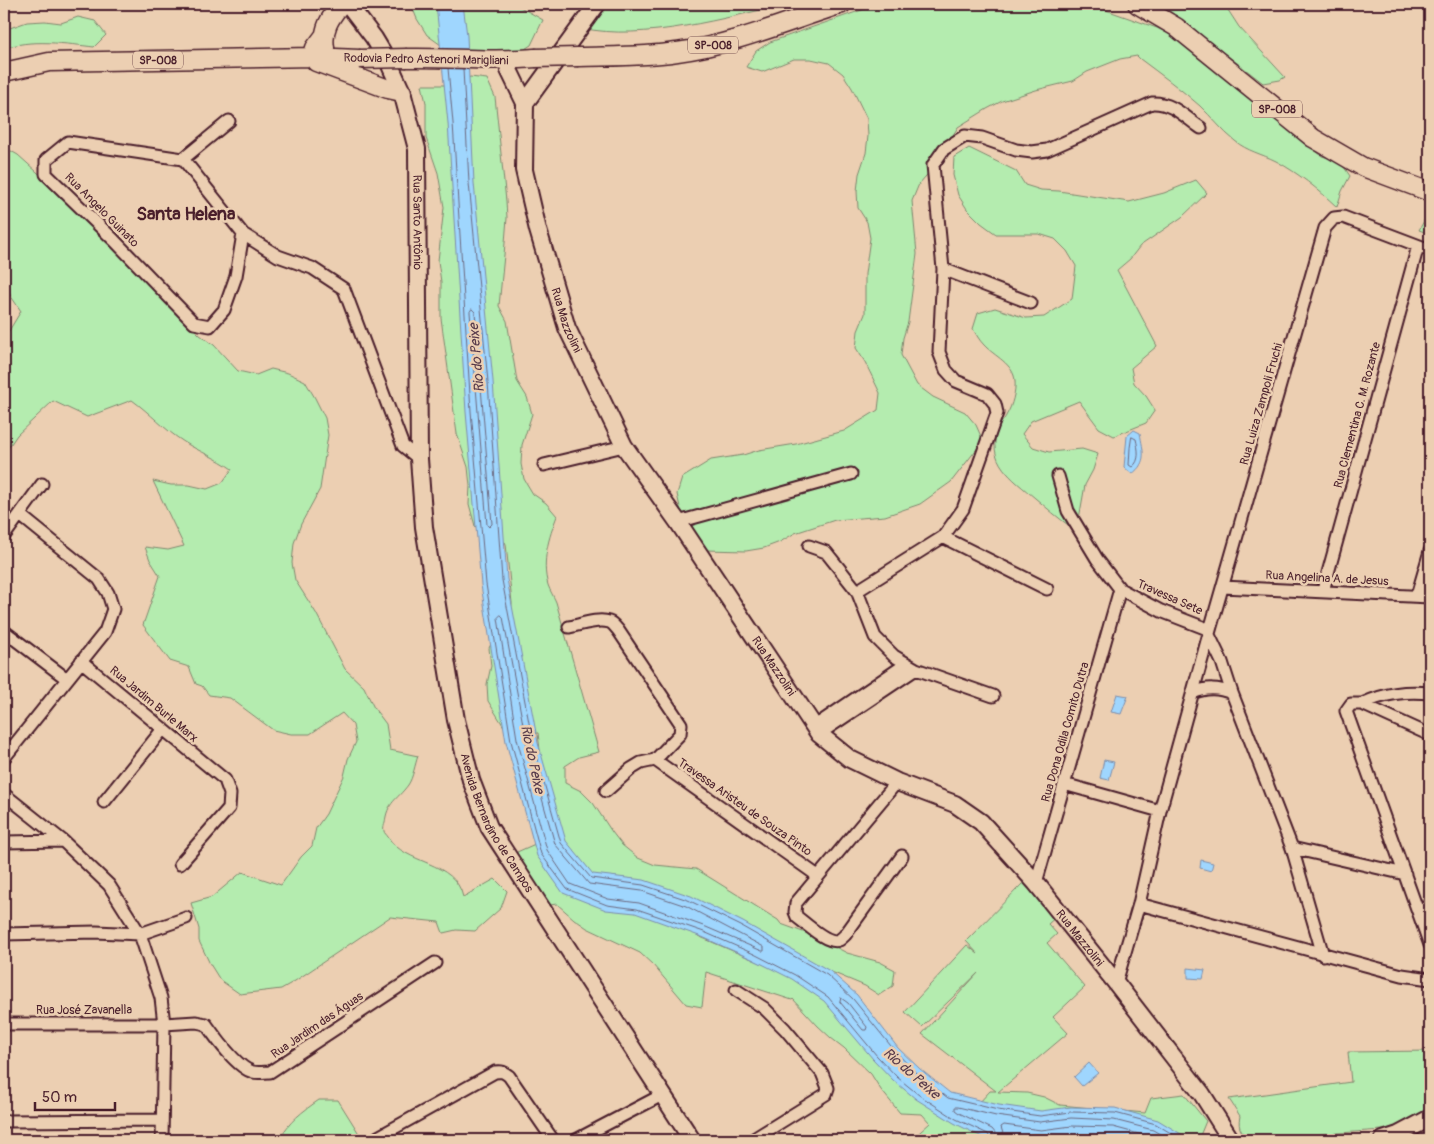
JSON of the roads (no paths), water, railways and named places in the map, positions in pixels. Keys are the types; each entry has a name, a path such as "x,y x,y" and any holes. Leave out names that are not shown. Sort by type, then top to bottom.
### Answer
{"main road":[{"path":"341,4 330,18 320,57 316,62 388,89 402,92"},
{"name":"Rodovia Pedro Astenori Marigliani","path":"4,72 49,62 320,57 359,59 432,57 502,61 535,58 632,56 678,52 726,42 842,4"},
{"name":"SP-008","path":"1137,4 1176,27 1313,138 1363,167 1430,192"}],"street":[{"name":"Rua Santo Antônio","path":"348,4 374,38 389,63 402,92 416,149 419,459"},
{"path":"526,103 597,4"},
{"name":"Rua Mazzolini","path":"502,61 509,70 526,103 524,170 538,230 567,328 624,446 678,522 817,730 850,759 897,782 955,804 982,822 1036,883 1116,983 1202,1094 1231,1140"},
{"path":"856,591 943,537 963,509 996,413 995,404 987,394 956,381 946,370 939,352 943,269 933,165 944,149 965,136 982,138 1016,150 1032,152 1047,150 1152,103 1162,102 1170,105 1201,128"},
{"path":"229,121 183,159 244,234 278,256 312,268 344,289 403,446 419,459"},
{"name":"Rua Angelo Guinato","path":"183,159 68,142 46,160 46,174 114,240 194,323 210,326 224,310 236,276 244,234"},
{"name":"Rua Luiza Zampoli Fruchi","path":"1116,983 1139,904 1160,811 1209,633 1325,228 1334,218 1343,216 1418,246"},
{"path":"1418,246 1430,250"},
{"name":"Rua Clementina C. M. Rozante","path":"1323,591 1418,246"},
{"path":"943,269 1031,303"},
{"path":"544,465 624,446"},
{"name":"Avenida Bernardino de Campos","path":"419,459 424,527 456,720 471,780 489,827 664,1094 692,1140"},
{"path":"678,522 851,474"},
{"path":"1058,476 1068,511 1097,559 1120,588"},
{"path":"4,536 42,484"},
{"path":"4,758 64,677 81,661 104,632 113,609 108,593 98,579 20,515"},
{"path":"943,537 1047,589"},
{"path":"809,546 826,552 856,591 875,637 894,656 911,666 993,696"},
{"path":"1417,596 1430,551"},
{"name":"Rua Angelina A. de Jesus","path":"1223,586 1430,597"},
{"name":"Travessa Sete","path":"1120,588 1161,611 1209,633"},
{"name":"Rua Dona Odila Comito Dutra","path":"1036,883 1120,588"},
{"name":"Travessa Aristeu de Souza Pinto","path":"569,627 601,621 612,624 618,630 681,724 680,734 655,760 641,763 606,791"},
{"path":"4,631 64,677"},
{"path":"1209,633 1222,662 1232,693 1292,848 1323,955"},
{"name":"Rua Jardim Burle Marx","path":"81,661 226,780 230,794 229,808 180,864"},
{"path":"817,730 911,666"},
{"path":"1193,693 1204,688 1213,688 1232,693"},
{"path":"1362,704 1376,697 1391,693 1409,691 1430,692"},
{"path":"1430,735 1362,704 1351,704 1346,711 1430,946"},
{"path":"104,802 163,729"},
{"name":"Travessa Aristeu de Souza Pinto","path":"655,760 818,876"},
{"path":"897,782 796,903 795,912 797,916 826,939 839,941 902,856"},
{"path":"1064,784 1160,811"},
{"path":"4,794 63,841 110,885 140,934 161,998 164,1024 162,1140"},
{"path":"4,842 63,841"},
{"path":"1292,848 1405,874"},
{"path":"1139,904 1323,955 1402,975 1430,979"},
{"path":"1418,914 1430,904"},
{"path":"4,934 96,932 140,934 186,918"},
{"name":"Rua Jardim das Águas","path":"164,1024 196,1022 206,1024 236,1061 252,1072 270,1072 435,962"},
{"path":"736,990 764,1008 785,1029 822,1073 828,1088 826,1094 752,1140"},
{"name":"Rua José Zavanella","path":"4,1024 164,1024"},
{"path":"376,1140 378,1137 495,1072 505,1072 509,1076 553,1140"},
{"path":"576,1140 664,1094"},
{"path":"1394,1138 1430,1118"},
{"path":"4,1121 162,1120"}],"water":[{"name":"Rio do Peixe","path":"436,4 463,4 467,36 474,183 493,381 507,579 538,743 566,841 593,874 644,880 691,896 743,922 830,971 857,995 898,1048 950,1093 999,1105 1041,1111 1071,1107 1115,1108 1158,1120 1191,1140 1010,1140 984,1138 954,1123 916,1099 893,1080 824,1001 792,979 702,937 635,913 606,910 563,893 537,856 506,742 481,585 466,412 448,123"},
{"path":"1134,430 1140,433 1143,456 1137,470 1132,474 1124,467 1127,436"},
{"path":"1117,694 1128,696 1121,714 1111,712"},
{"path":"1104,760 1114,762 1109,780 1100,778"},
{"path":"1201,860 1213,863 1211,871 1200,868"},
{"path":"1188,968 1205,970 1203,979 1188,978"},
{"path":"1089,1063 1098,1073 1082,1086 1074,1077"}],"district":[{"name":"Santa Helena","path":"186,214"}]}
